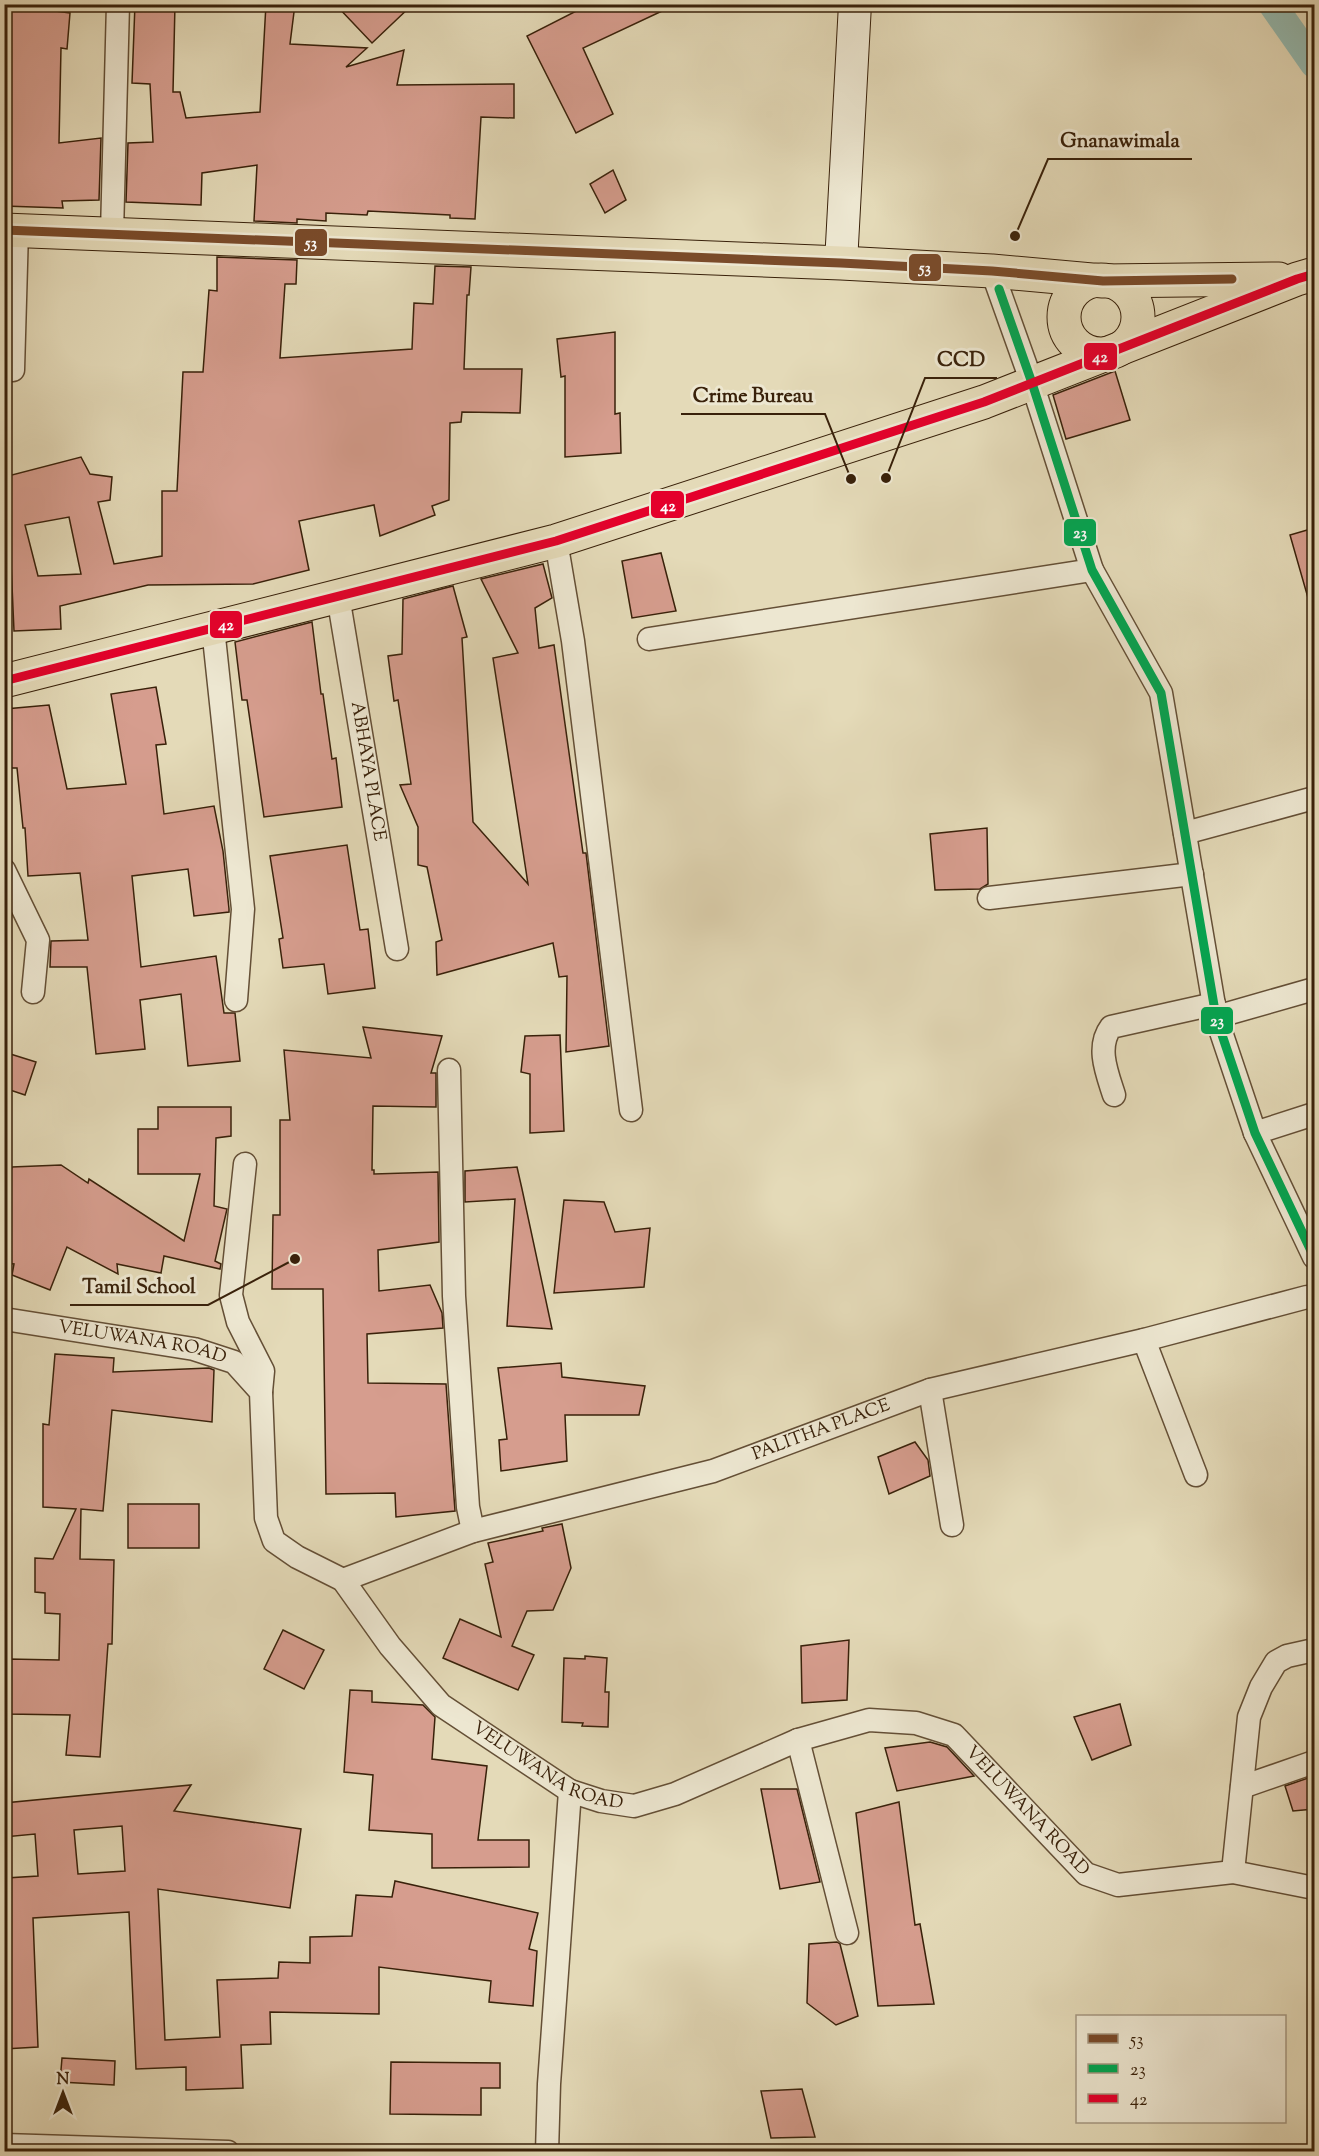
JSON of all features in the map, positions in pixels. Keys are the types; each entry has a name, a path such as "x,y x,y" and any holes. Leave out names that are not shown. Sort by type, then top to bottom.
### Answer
{"main road":[{"path":"11,230 841,263 992,271 1103,281 1116,284 1126,290 1138,310 1138,323 1127,344 1117,351 1105,354 1082,349 1072,340 1066,330 1064,318 1071,296 1080,287 1091,282 1103,281 1308,281"},
{"path":"4,681 556,542 984,402 1308,281"}],"street":[{"path":"112,233 118,4"},
{"path":"841,263 855,4"},
{"path":"11,230 14,370"},
{"path":"992,271 1032,383 1092,570 1161,693 1215,1011 1255,1133 1314,1257"},
{"path":"556,542 573,641 631,1110"},
{"path":"649,639 1092,570"},
{"name":"ABHAYA PLACE","path":"338,596 398,949"},
{"path":"213,628 243,909 236,1000"},
{"path":"1185,833 1314,798"},
{"path":"4,870 38,940 33,992"},
{"path":"989,898 1192,874"},
{"path":"1114,1095 1105,1065 1104,1038 1112,1027 1215,1011 1314,989"},
{"path":"449,1070 454,1296 468,1507 473,1531"},
{"path":"1255,1133 1314,1114"},
{"path":"245,1164 231,1296 238,1322 263,1371 261,1392"},
{"name":"PALITHA PLACE","path":"343,1580 473,1531 713,1471 930,1390 1144,1340 1307,1297"},
{"name":"VELUWANA ROAD","path":"4,1319 194,1348 234,1362 261,1392 266,1518 274,1541 297,1557 343,1580 390,1646 441,1705 570,1791 601,1801 634,1806 675,1794 798,1740 869,1720 916,1723 954,1735 1086,1874 1118,1885 1233,1872 1314,1888"},
{"path":"1144,1340 1196,1475"},
{"path":"930,1390 952,1525"},
{"path":"1233,1872 1249,1717 1261,1687 1276,1662 1287,1656 1314,1650"},
{"path":"798,1740 847,1933"},
{"path":"1242,1787 1314,1762"},
{"path":"547,2151 549,2084 570,1791"},
{"path":"4,2145 70,2149 228,2151"}],"building":[{"path":"4,4 70,13 67,49 61,48 59,143 101,138 99,200 62,201 63,208 4,206"},
{"path":"135,4 175,4 173,92 180,92 186,118 260,112 266,4 295,4 290,44 367,48 346,67 404,50 397,85 514,84 514,118 481,117 475,219 450,218 450,215 368,211 367,215 326,213 326,221 297,219 297,223 254,221 257,165 202,173 201,205 126,202 128,143 153,142 150,84 132,83"},
{"path":"335,4 413,4 372,43"},
{"path":"590,4 677,4 583,48 613,114 576,133 527,36"},
{"path":"613,170 626,200 605,213 590,184"},
{"path":"217,257 297,260 296,284 285,284 280,358 412,349 414,303 433,304 435,266 471,267 469,295 467,295 464,369 522,369 520,413 462,412 461,422 450,423 449,500 432,506 435,515 380,536 374,505 299,521 309,570 253,584 148,585 60,606 61,629 14,631 10,540 4,540 4,477 81,457 90,474 112,477 110,500 98,502 114,564 162,556 162,491 177,491 183,372 203,372 209,290 217,291","holes":["69,517 81,574 38,576 25,525"]},
{"path":"615,332 615,414 620,413 621,453 565,457 565,376 561,377 557,339"},
{"path":"1115,371 1130,420 1066,439 1053,395"},
{"path":"1314,528 1314,597 1308,598 1290,535"},
{"path":"661,553 676,611 632,618 622,561"},
{"path":"543,564 552,598 535,608 539,648 554,645 583,853 586,853 609,1046 566,1052 567,976 559,977 553,943 437,975 436,942 442,940 427,867 418,865 418,827 400,785 411,784 398,700 394,701 388,656 402,654 403,599 453,586 467,637 462,638 473,822 528,884 493,658 518,653 481,579"},
{"path":"312,622 321,694 323,694 332,759 336,758 342,807 264,817 247,700 242,700 235,642"},
{"path":"156,687 166,744 156,745 164,814 214,806 223,851 229,912 194,916 188,869 132,876 141,967 216,956 224,1013 235,1013 240,1061 188,1066 181,994 140,1000 145,1049 96,1054 87,967 50,967 51,941 88,940 80,873 28,876 25,828 23,828 17,768 11,768 5,709 49,705 67,789 126,784 111,694"},
{"path":"987,828 988,884 980,889 935,890 930,834"},
{"path":"347,845 360,930 368,929 375,988 328,994 324,964 283,968 279,939 283,938 270,856"},
{"path":"363,1027 442,1036 431,1073 436,1073 436,1107 373,1106 372,1170 374,1174 438,1172 439,1242 378,1250 379,1291 430,1285 442,1313 443,1328 367,1334 368,1383 446,1384 455,1511 396,1517 395,1493 326,1494 323,1289 272,1289 273,1215 280,1215 280,1120 290,1120 284,1050 371,1058"},
{"path":"560,1035 564,1131 530,1133 530,1074 521,1072 525,1036"},
{"path":"4,1052 36,1062 25,1095 4,1088"},
{"path":"158,1107 231,1107 231,1136 216,1138 214,1206 227,1209 215,1261 221,1264 220,1269 164,1256 161,1273 117,1264 118,1274 67,1247 50,1290 12,1275 14,1264 4,1263 4,1181 8,1182 12,1167 61,1165 88,1183 89,1179 184,1241 200,1174 138,1174 138,1129 158,1129"},
{"path":"517,1167 552,1329 507,1326 515,1199 465,1202 465,1171"},
{"path":"564,1200 604,1202 615,1232 650,1228 644,1287 554,1293"},
{"path":"55,1354 114,1358 113,1372 209,1368 214,1370 212,1422 112,1410 103,1511 81,1509 80,1559 114,1560 112,1644 108,1644 100,1757 66,1755 70,1715 7,1714 8,1659 59,1660 60,1614 45,1613 45,1593 35,1592 35,1558 53,1559 76,1509 43,1507 43,1424 49,1425"},
{"path":"561,1363 562,1377 645,1386 639,1415 565,1415 567,1461 501,1471 499,1440 507,1439 498,1368"},
{"path":"915,1442 928,1460 930,1476 889,1494 878,1457"},
{"path":"128,1504 199,1504 199,1548 128,1548"},
{"path":"562,1524 571,1568 553,1610 527,1611 512,1646 534,1655 518,1690 443,1658 460,1619 501,1637 485,1564 493,1562 488,1543 543,1531 542,1528"},
{"path":"283,1630 324,1650 304,1689 264,1669"},
{"path":"849,1640 847,1700 802,1703 801,1646"},
{"path":"585,1656 607,1658 605,1692 609,1692 608,1727 582,1726 583,1723 562,1722 564,1658 585,1659"},
{"path":"350,1690 372,1691 372,1702 423,1705 435,1717 432,1759 487,1766 478,1840 529,1840 529,1867 432,1868 432,1834 369,1830 373,1775 344,1772"},
{"path":"1120,1704 1131,1745 1092,1760 1074,1717"},
{"path":"930,1742 947,1747 974,1776 897,1791 885,1748"},
{"path":"1314,1776 1314,1809 1293,1811 1285,1786"},
{"path":"191,1785 174,1811 301,1829 290,1908 158,1889 165,2040 220,2037 217,1980 278,1978 279,1962 310,1963 310,1937 352,1936 356,1895 392,1897 395,1881 538,1913 529,1949 537,1951 533,2006 489,2002 491,1981 379,1967 379,2014 270,2012 271,2044 241,2045 243,2088 186,2090 186,2067 136,2069 129,1912 33,1918 38,2047 4,2049 4,1943 10,1943 6,1878 38,1876 35,1834 4,1837 4,1803","holes":["122,1826 125,1871 78,1874 74,1830"]},
{"path":"761,1789 797,1789 820,1882 780,1889"},
{"path":"899,1802 915,1925 920,1924 934,2004 878,2006 856,1813"},
{"path":"837,1942 840,1944 858,2016 836,2025 807,2003 809,1944"},
{"path":"62,2058 115,2061 114,2085 60,2082"},
{"path":"391,2062 500,2063 500,2088 481,2088 481,2115 390,2114"},
{"path":"802,2089 815,2137 771,2138 761,2091"}],"waterway":[{"path":"1272,4 1314,64"}],"transit line":[{"name":"53","path":"4,230 841,263 992,271 1103,281 1232,279"},
{"name":"42","path":"4,681 556,541 984,402 1314,274"},
{"name":"23","path":"999,289 1092,570 1161,693 1216,1017 1255,1133 1314,1257"}],"place":[{"name":"Gnanawimala","path":"1015,236"},
{"name":"CCD","path":"886,478"},
{"name":"Crime Bureau","path":"851,479"},
{"name":"Tamil School","path":"295,1259"}]}
